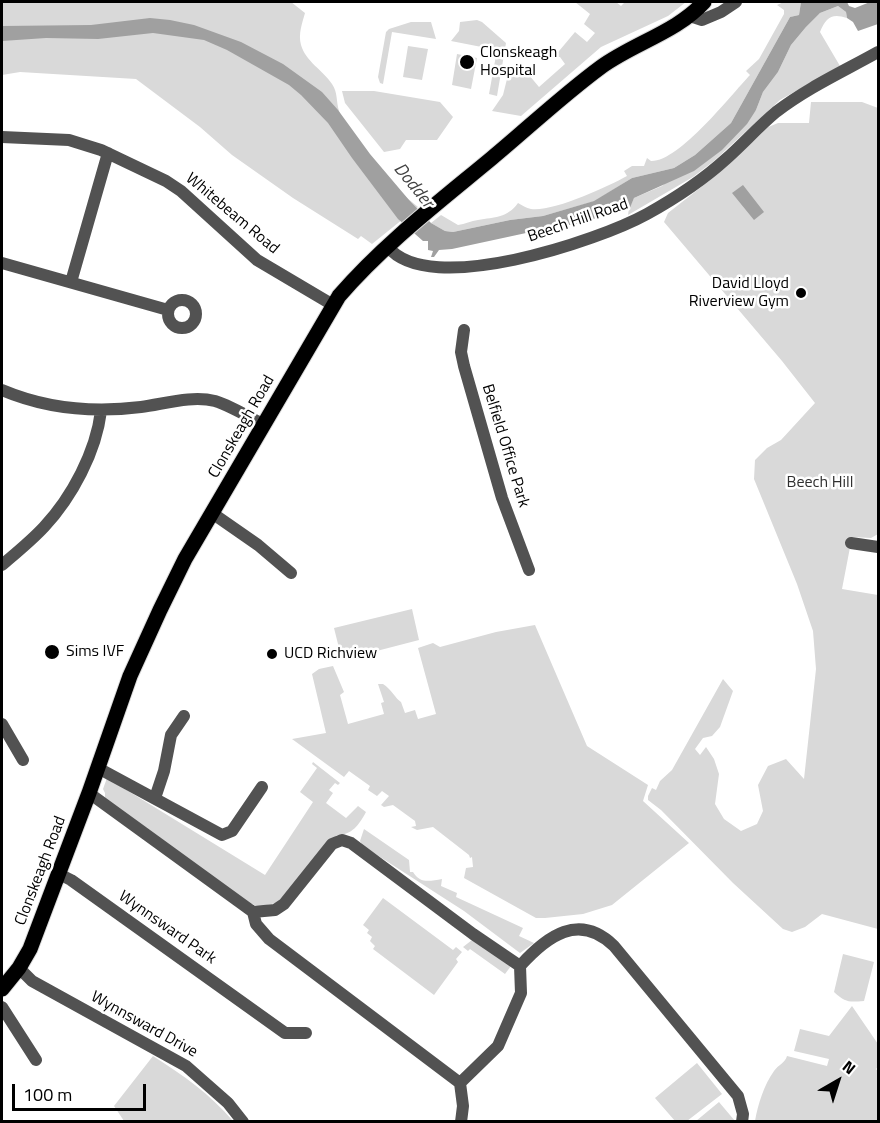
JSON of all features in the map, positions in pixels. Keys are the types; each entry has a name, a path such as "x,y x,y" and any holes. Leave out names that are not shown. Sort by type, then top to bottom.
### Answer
{"main road":[{"name":"Clonskeagh Road","path":"2,989 19,968 30,949 90,793 130,676 160,610 185,559 333,305 350,284 406,229 602,67 690,16 704,2"}],"street":[{"name":"Clonskeagh Road","path":"690,16 702,20 722,12 736,2"},
{"name":"Beech Hill Road","path":"388,247 393,254 409,263 458,269 539,253 626,224 648,214 709,173 788,104 879,52"},
{"name":"Whitebeam Road","path":"2,137 69,140 108,153 166,181 194,202 257,260 333,305"},
{"path":"71,282 108,153"},
{"path":"2,263 168,310"},
{"name":"Belfield Office Park","path":"464,330 461,352 464,366 502,498 529,570"},
{"path":"2,390 19,398 58,407 101,411 207,400 264,425"},
{"path":"2,565 45,526 64,499 92,448 101,411"},
{"path":"212,513 258,545 291,573"},
{"path":"851,543 879,547"},
{"path":"155,798 164,771 171,735 184,716"},
{"path":"2,724 22,760"},
{"path":"98,768 222,835 232,831 262,787"},
{"path":"90,793 253,912 256,924 268,939 460,1083 463,1106 461,1122"},
{"path":"253,912 275,910 284,904 325,851 332,844 342,840 351,843 472,934 520,966"},
{"name":"Wynnsward Park","path":"59,874 71,880 285,1034 306,1033"},
{"path":"520,966 549,940 568,929 589,930 605,937 738,1096 743,1114 742,1122"},
{"path":"460,1083 498,1046 521,993 520,966"},
{"name":"Wynnsward Drive","path":"19,968 32,981 186,1066 228,1102 243,1122"},
{"path":"2,1007 36,1060"}],"green space":[{"path":"2,2 291,2 305,13 300,33 303,51 334,87 341,115 380,169 418,207 372,244 361,236 358,239 293,198 232,155 200,127 136,79 20,72 2,75"},
{"path":"575,2 616,2 621,6 625,2 686,2 668,16 601,47 521,116 492,111 503,95 510,67 517,66 539,87 565,64 560,57 554,57 575,32 587,42 595,33 584,24 590,14"},
{"path":"784,2 801,2 799,15 790,17 731,123 695,155 674,168 632,178 595,201 543,216 510,220 453,232 445,231 431,223 441,215 458,225 495,217 509,212 518,203 531,209 541,209 566,203 627,176 624,171 632,166 644,166 647,158 651,161 675,151 704,126 750,75 746,71 759,59 784,14 784,10 777,5"},
{"path":"838,6 846,12 847,18 833,16 827,20 820,32 840,66 780,100 714,161 693,177 628,215 634,198 662,186 756,110 763,92 778,72 791,45 820,13"},
{"path":"477,20 506,43 497,96 489,94 497,50 451,41 459,31 460,22"},
{"path":"411,22 431,22 436,39 392,32 383,84 380,83 378,77 386,32"},
{"path":"408,46 428,49 422,80 403,77"},
{"path":"457,54 477,58 471,89 452,85"},
{"path":"342,91 374,91 440,102 453,117 437,140 406,140 400,149 384,152 345,103"},
{"name":"Beech Hill","path":"811,102 862,102 878,108 878,534 871,538 852,537 842,589 878,595 878,929 822,914 805,927 792,932 783,929 733,883 661,810 648,800 648,796 652,788 656,790 660,781 672,770 723,679 733,691 720,727 712,736 703,738 695,749 700,755 706,747 714,759 719,774 715,804 724,819 741,831 757,824 763,811 758,785 768,766 786,759 804,779 816,669 813,631 797,584 754,479 755,460 767,448 781,440 815,403 664,222 668,213 714,177 766,128 778,123 809,123"},
{"path":"412,609 419,640 342,660 334,628"},
{"path":"535,625 587,746 648,785 643,801 689,843 612,905 583,914 545,918 536,918 464,878 466,868 473,867 472,857 470,858 433,827 417,830 411,827 416,826 415,821 393,805 384,807 381,805 389,796 382,791 377,796 368,790 370,786 349,771 344,777 292,739 326,733 312,674 319,669 333,666 344,692 340,695 348,724 384,714 381,703 384,702 378,684 383,684 388,688 401,702 405,713 415,710 418,719 436,714 418,648 433,643 440,647 496,632"},
{"path":"313,762 340,783 338,785 335,783 329,790 333,793 326,803 346,818 358,806 366,812 354,828 331,840 278,902 267,905 248,903 105,799 103,789 107,778 265,875 313,802 300,792 317,768 312,764"},
{"path":"364,829 409,860 410,872 426,881 442,879 441,886 457,893 456,897 523,928 519,936 534,943 520,953 464,911 363,846 360,841"},
{"path":"383,898 453,950 456,947 462,952 456,959 458,962 434,995 373,949 375,946 370,941 372,937 363,925"},
{"path":"472,940 511,966 505,974 470,949 468,951 463,947"},
{"path":"843,954 874,962 864,1001 848,1001 834,992"},
{"path":"852,1006 878,1044 878,1067 876,1069 878,1071 878,1121 755,1121 767,1082 787,1056 827,1066 829,1059 794,1051 800,1029 829,1036"},
{"path":"153,1056 196,1086 233,1121 124,1121 114,1106"},
{"path":"697,1063 722,1094 687,1121 675,1121 655,1098"},
{"path":"719,1102 735,1121 696,1121"}],"shaded area":[{"path":"801,2 847,2 849,6 855,8 870,2 878,2 878,24 858,31 853,22 847,18 846,12 838,6 820,13 791,45 747,124 722,150 694,171 634,198 629,210 624,209 581,223 439,250 434,257 431,257 433,251 428,250 428,241 423,241 398,219 328,123 301,95 289,85 227,50 204,40 153,33 98,39 46,38 2,41 2,26 91,25 150,18 194,25 241,42 283,64 322,92 409,200 431,223 445,231 453,232 510,220 543,216 594,201 632,178 674,168 695,155 731,123 790,17 799,15"},
{"path":"743,185 764,212 754,220 732,193"}],"place":[{"name":"Clonskeagh Hospital","path":"467,62"},
{"name":"David Lloyd Riverview Gym","path":"801,293"},
{"name":"Sims IVF","path":"52,652"},
{"name":"UCD Richview","path":"272,654"}],"water label":[{"name":"Dodder","path":"413,186"}]}
